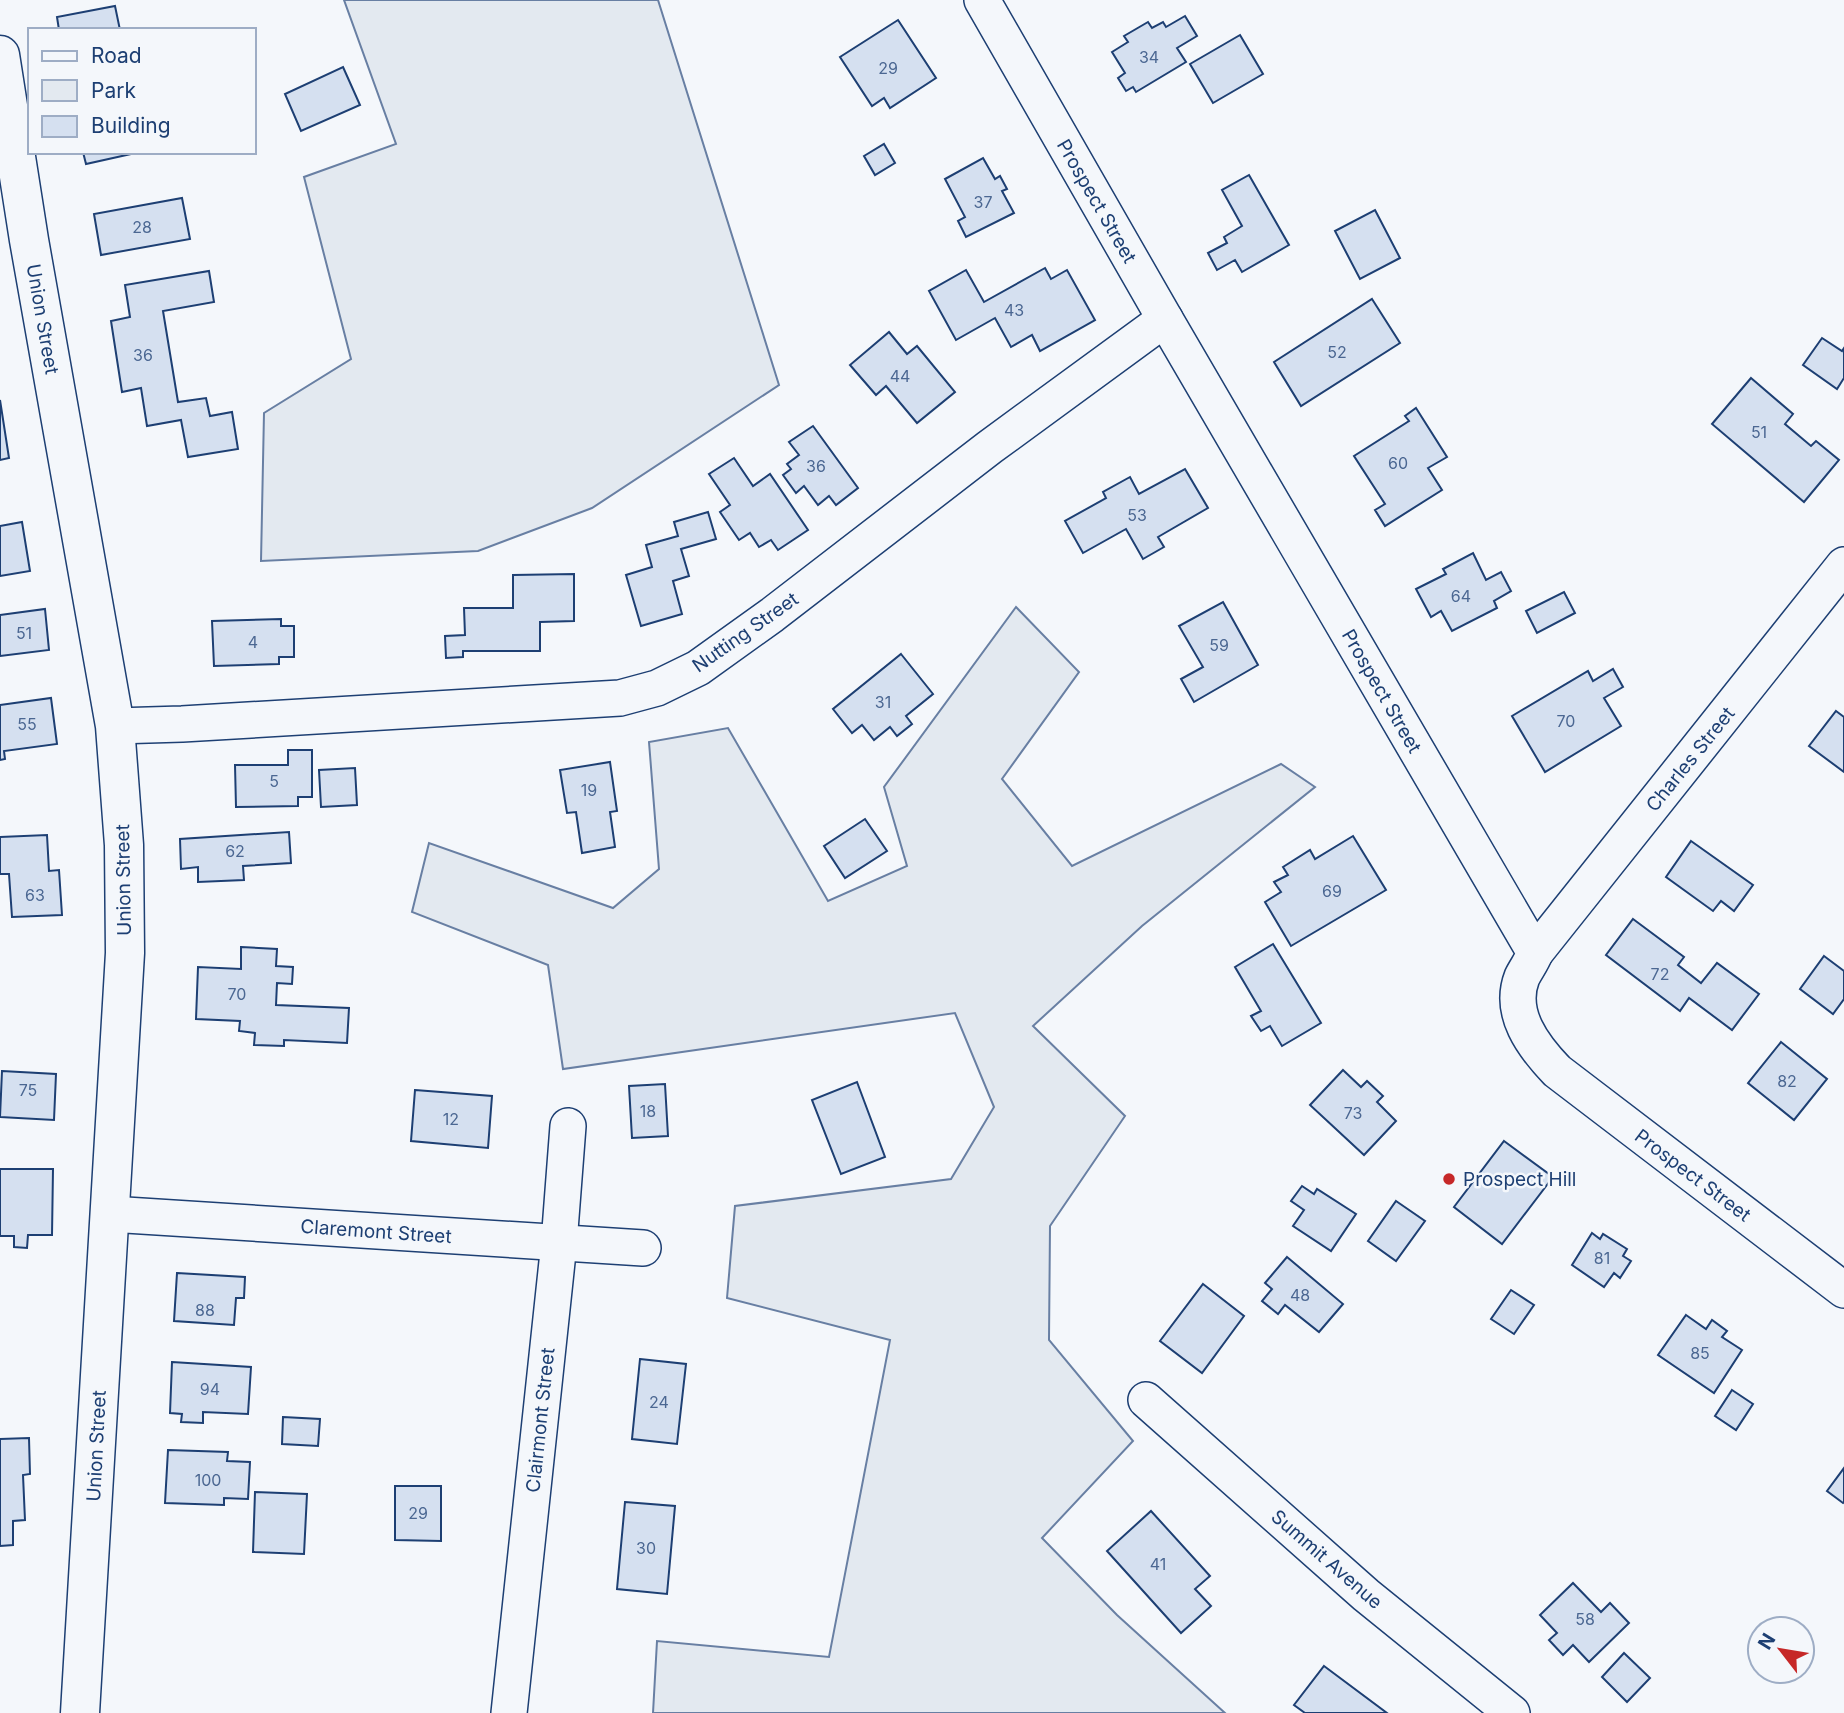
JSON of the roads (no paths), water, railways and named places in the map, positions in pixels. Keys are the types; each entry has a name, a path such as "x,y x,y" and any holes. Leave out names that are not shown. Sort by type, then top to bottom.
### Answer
{"street":[{"name":"Prospect Street","path":"982,0 1535,953 1522,977 1518,994 1524,1025 1542,1055 1557,1071 1844,1290"},
{"name":"Union Street","path":"0,55 31,254 115,726 124,845 125,953 80,1713"},
{"name":"Nutting Street","path":"115,726 196,724 620,698 657,688 698,668 772,615 990,447 1165,319"},
{"name":"Charles Street","path":"1535,953 1844,565"},
{"name":"Clairmont Street","path":"509,1713 559,1242 568,1126"},
{"name":"Claremont Street","path":"110,1214 643,1248"},
{"name":"Summit Avenue","path":"1146,1400 1366,1595 1512,1713"}],"place":[{"name":"Prospect Hill","path":"1449,1179"}]}
